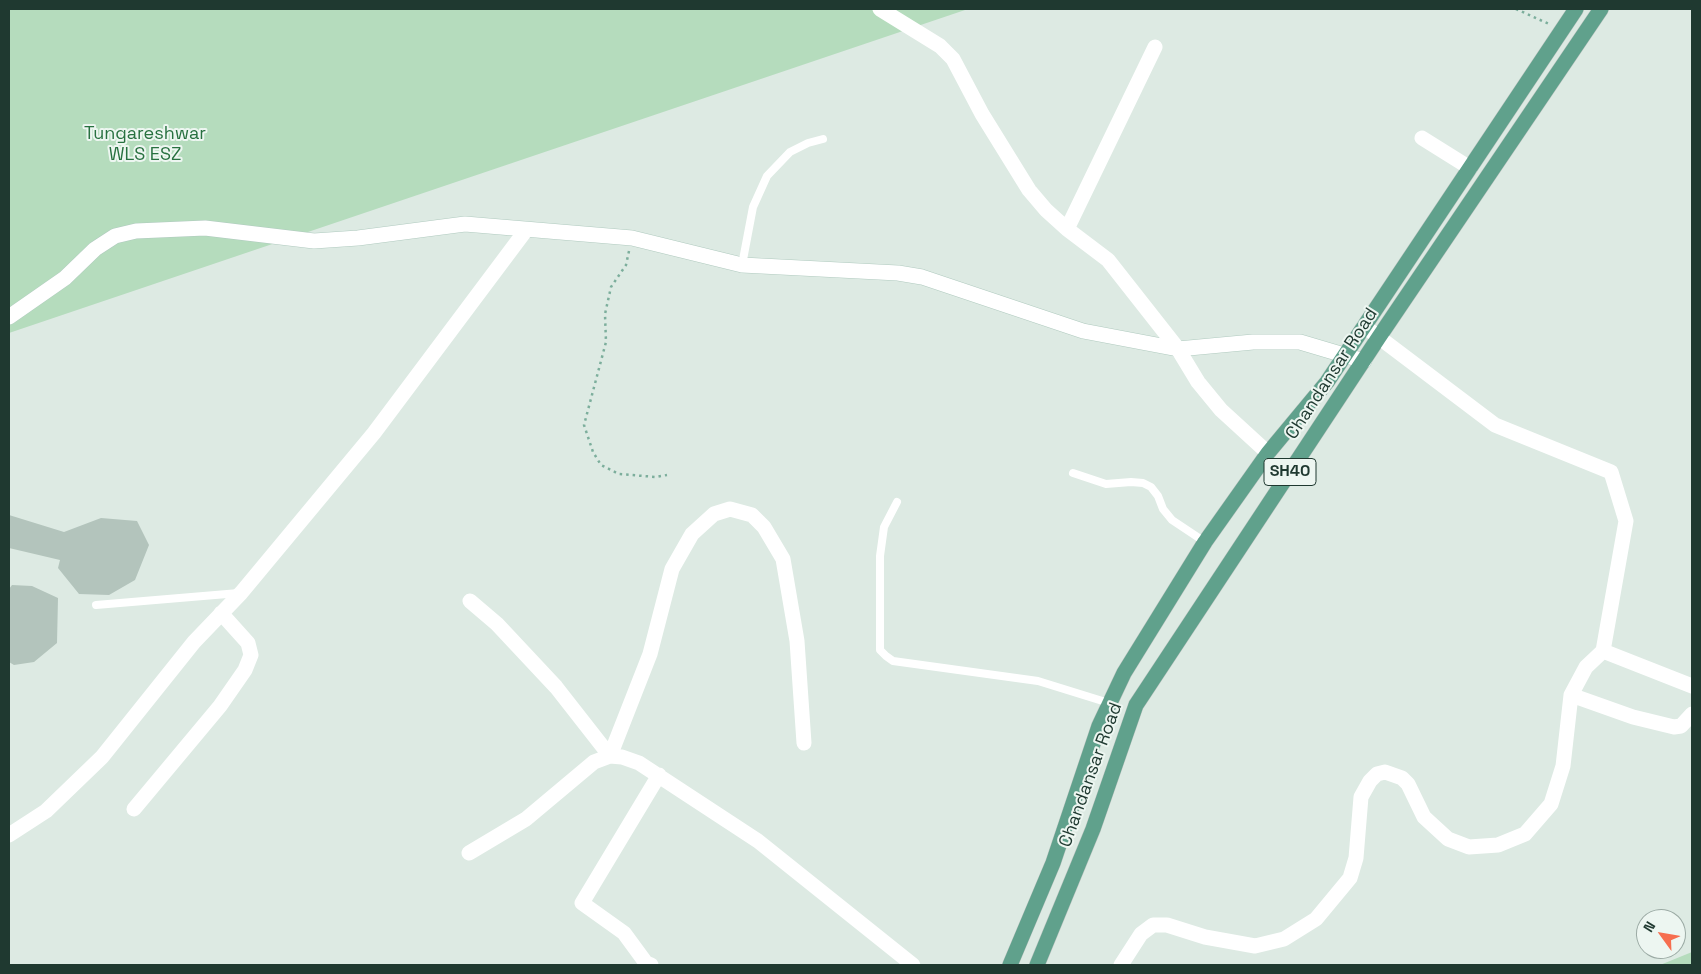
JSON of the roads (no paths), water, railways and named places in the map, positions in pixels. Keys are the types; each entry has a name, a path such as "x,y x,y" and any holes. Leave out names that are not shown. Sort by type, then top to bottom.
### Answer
{"main road":[{"path":"1010,965 1053,863 1099,726 1128,665 1205,542 1268,453 1327,382 1576,9"},
{"name":"Chandansar Road","path":"1037,965 1093,829 1136,705 1379,337 1601,9"}],"street":[{"path":"880,9 940,46 953,59 982,114 1029,190 1046,210 1067,229 1108,260 1178,350 1198,382 1221,410 1268,453"},
{"path":"1067,229 1155,47"},
{"path":"1422,138 1470,168"},
{"path":"9,316 65,278 94,248 115,236 136,230 205,228 314,241 358,238 465,224 526,230 580,232 632,238 742,264 898,273 922,277 1083,331 1178,350 1253,342 1300,342 1346,354 1364,361"},
{"path":"9,835 46,811 102,757 194,642 241,593 374,433 526,230"},
{"path":"1121,965 1140,934 1153,925 1167,925 1205,937 1255,946 1284,939 1316,920 1350,878 1356,858 1361,797 1370,781 1377,774 1385,772 1394,773 1402,778 1408,784 1424,817 1448,838 1469,847 1498,845 1525,834 1551,804 1563,766 1571,695 1586,667 1603,651 1626,521 1611,472 1495,425 1364,326"},
{"path":"610,756 650,654 672,569 692,534 714,514 730,509 752,515 764,527 783,559 797,641 804,743"},
{"path":"470,601 497,624 556,687 610,756"},
{"path":"134,809 220,706 245,670 251,655 248,643 221,613"},
{"path":"1603,651 1692,686"},
{"path":"1571,695 1633,716 1674,727 1681,726 1692,714"},
{"path":"469,853 526,819 554,797 578,773 594,762 610,756 639,762 758,841 914,965"},
{"path":"651,965 646,963 624,933 582,903 658,775"}],"lane":[{"path":"742,264 753,207 768,176 790,152 808,143 823,139"},
{"path":"1073,473 1106,484 1132,482 1143,483 1151,487 1158,496 1163,509 1172,520 1205,542"},
{"path":"897,502 884,527 880,556 880,650 886,656 893,661 1038,681 1109,703"},
{"path":"96,605 241,593"}],"park label":[{"name":"Tungareshwar WLS ESZ","path":"145,144"}]}
